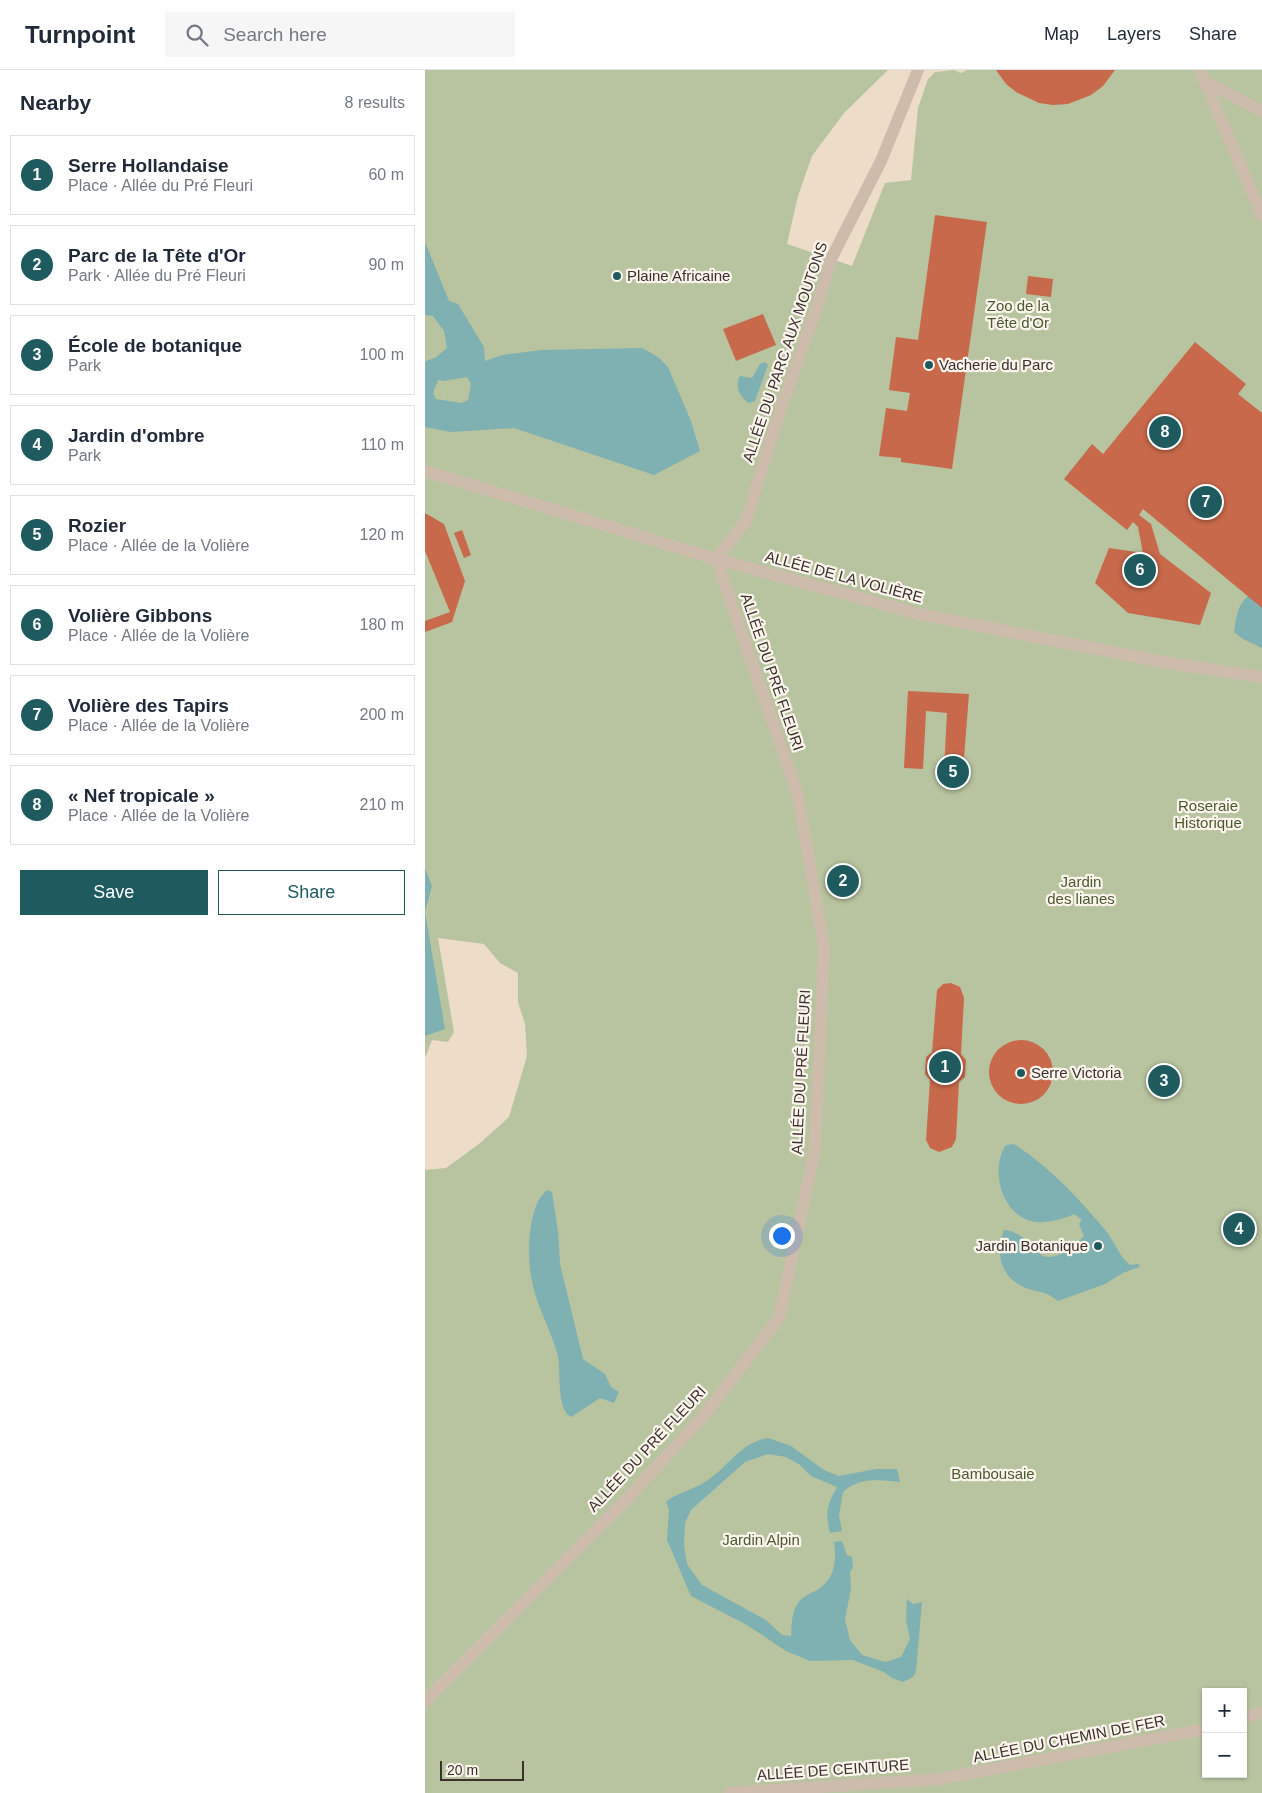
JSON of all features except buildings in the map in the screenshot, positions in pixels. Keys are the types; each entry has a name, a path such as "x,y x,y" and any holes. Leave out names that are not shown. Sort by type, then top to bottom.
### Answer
{"street":[{"name":"ALLÉE DU PARC AUX MOUTONS","path":"716,559 746,522 777,419 818,304 831,259 881,161 918,70"},
{"path":"1202,76 1262,111"},
{"path":"1202,76 1262,216"},
{"name":"ALLÉE DE LA VOLIÈRE","path":"425,471 716,559 919,614 1169,663 1262,677"},
{"name":"ALLÉE DU PRÉ FLEURI","path":"425,1701 624,1502 701,1419 779,1318 815,1150 825,947 798,796 716,559"},
{"path":"1247,1717 1262,1712"},
{"name":"ALLÉE DU CHEMIN DE FER","path":"939,1780 1202,1730"},
{"path":"939,1780 940,1793"},
{"name":"ALLÉE DE CEINTURE","path":"729,1793 939,1780"}],"green space":[{"path":"425,70 1262,70 1262,1793 425,1793"}],"shaded area":[{"path":"888,70 954,70 935,72 928,79 918,108 911,180 885,183 852,266 787,244 798,196 812,156 844,113"},
{"path":"954,70 967,70 961,73"},
{"path":"438,938 484,944 500,963 518,973 518,1002 525,1024 527,1056 509,1117 479,1144 446,1168 425,1170 425,1058 432,1040 448,1042 454,1032"}],"water":[{"path":"425,242 449,301 458,304 484,347 485,361 502,355 542,350 642,348 658,357 668,367 691,421 700,451 654,475 514,428 451,432 425,427 425,361 435,358 447,348 444,331 433,316 425,315","holes":["467,377 471,384 468,400 461,403 436,399 433,393 438,380 444,381"]},
{"path":"765,362 768,365 755,401 749,403 739,391 738,380 740,376 752,378 760,364"},
{"path":"1262,585 1262,648 1243,639 1234,632 1241,604"},
{"path":"425,868 432,886 425,912"},
{"path":"425,912 445,1029 425,1036"},
{"path":"1014,1144 1040,1163 1063,1184 1106,1231 1126,1261 1130,1265 1139,1264 1139,1267 1123,1273 1105,1284 1058,1301 1045,1293 1017,1284 1010,1278 1005,1271 1000,1256 1001,1239 1004,1230 1016,1233 1045,1256 1054,1256 1067,1250 1084,1236 1079,1224 1082,1220 1074,1214 1066,1218 1036,1222 1024,1219 1007,1202 999,1179 999,1167 1001,1155 1006,1145"},
{"path":"548,1190 552,1192 558,1231 560,1264 583,1359 605,1374 611,1387 619,1392 614,1403 600,1398 571,1417 566,1413 563,1406 558,1356 536,1297 530,1267 529,1243 533,1217 541,1196"},
{"path":"768,1438 791,1446 824,1470 839,1476 876,1469 897,1469 900,1482 870,1481 849,1487 843,1492 839,1515 842,1531 830,1533 828,1509 837,1487 811,1476 800,1465 786,1457 768,1454 745,1462 691,1510 685,1523 684,1546 687,1564 702,1585 766,1620 782,1635 791,1636 792,1619 798,1603 807,1595 823,1586 828,1580 835,1562 834,1542 842,1541 847,1555 852,1557 853,1568 850,1571 851,1589 845,1619 850,1640 862,1655 885,1662 901,1657 910,1639 906,1620 907,1599 913,1604 922,1602 916,1671 913,1677 903,1682 892,1678 884,1672 853,1660 810,1661 786,1651 747,1625 691,1596 667,1540 669,1510 666,1502 705,1482 741,1450"}],"place":[{"name":"Plaine Africaine","path":"617,276"},
{"name":"Vacherie du Parc","path":"929,365"},
{"name":"« Nef tropicale »","path":"1165,432"},
{"name":"Volière des Tapirs","path":"1206,502"},
{"name":"Volière Gibbons","path":"1140,570"},
{"name":"Rozier","path":"953,772"},
{"name":"Parc de la Tête d'Or","path":"843,881"},
{"name":"Serre Hollandaise","path":"945,1067"},
{"name":"Serre Victoria","path":"1021,1073"},
{"name":"École de botanique","path":"1164,1081"},
{"name":"Jardin d'ombre","path":"1239,1229"},
{"name":"Jardin Botanique","path":"1098,1246"}],"park label":[{"name":"Zoo de la Tête d'Or","path":"1018,314"},
{"name":"Roseraie Historique","path":"1208,814"},
{"name":"Jardin des lianes","path":"1081,890"},
{"name":"Bambousaie","path":"993,1474"},
{"name":"Jardin Alpin","path":"761,1540"}]}
